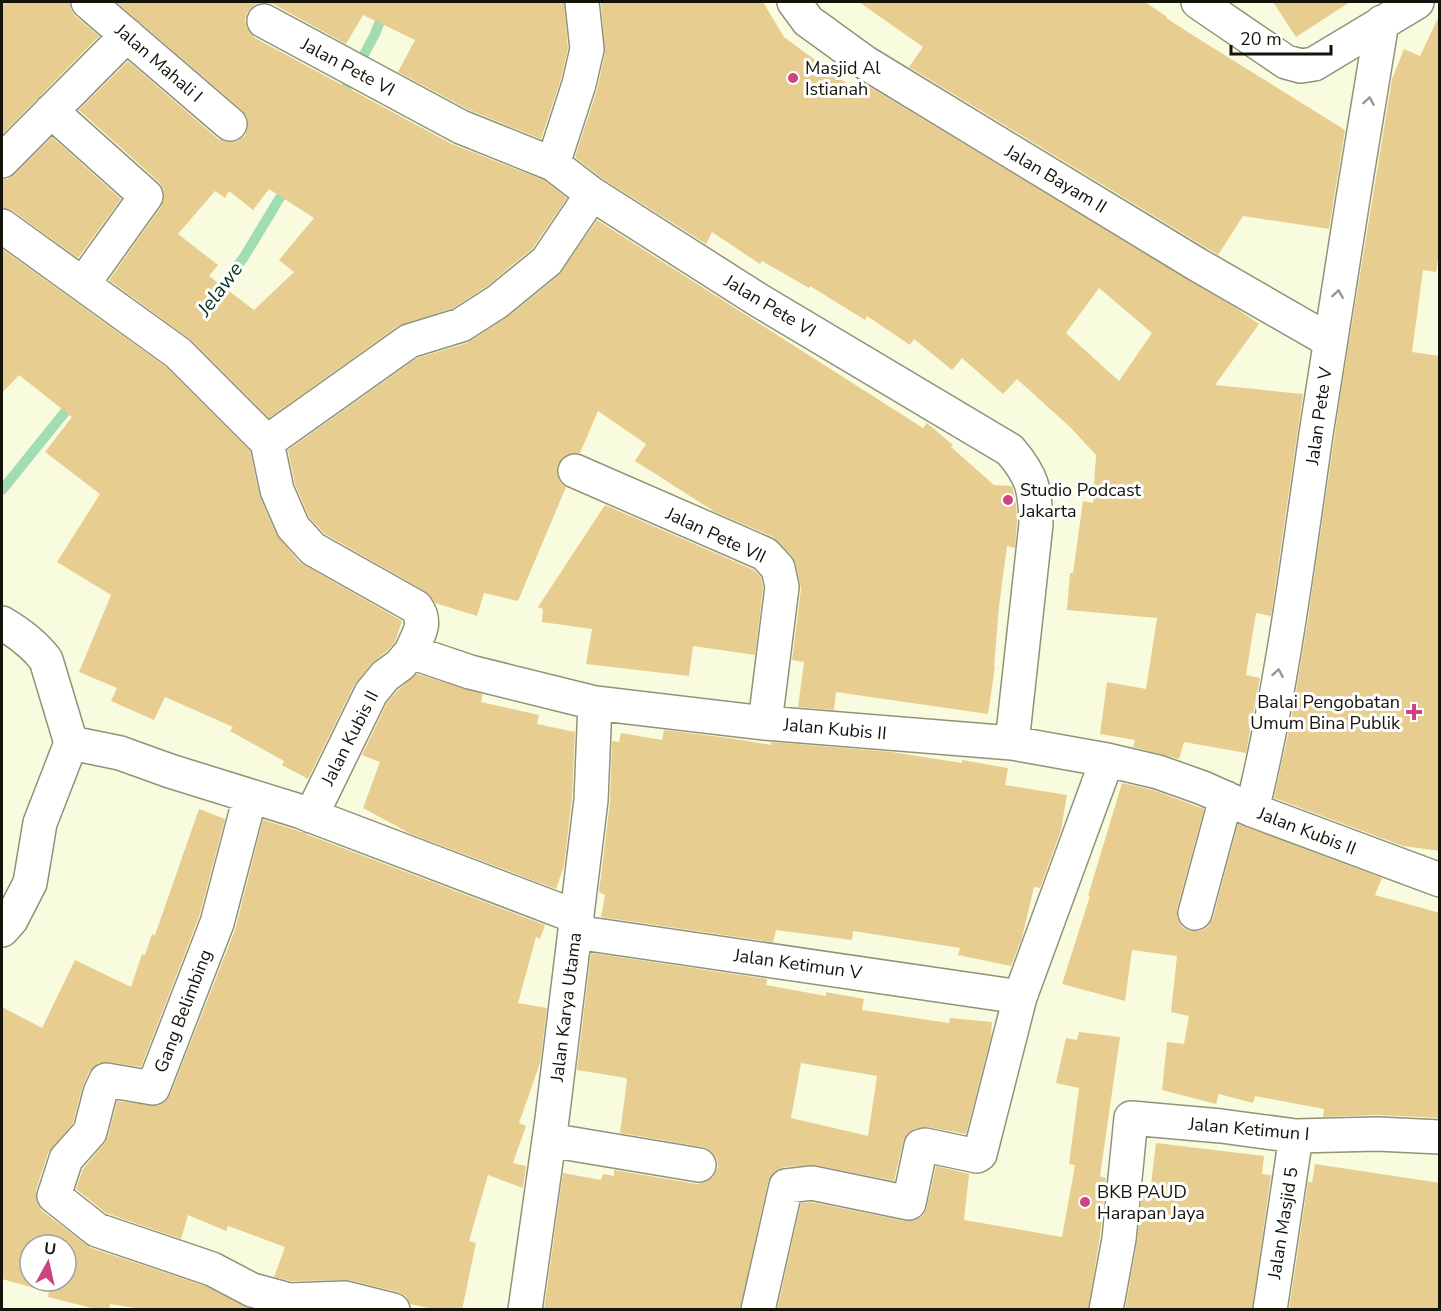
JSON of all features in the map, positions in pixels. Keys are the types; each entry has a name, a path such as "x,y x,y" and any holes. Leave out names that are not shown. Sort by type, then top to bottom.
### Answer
{"street":[{"name":"Jalan Mahali I","path":"88,2 230,124"},
{"path":"553,165 579,84 587,49 582,2"},
{"name":"Jalan Bayam II","path":"794,2 808,21 866,63 1198,265 1330,341"},
{"path":"1198,2 1286,62 1300,66 1314,64 1417,2"},
{"name":"Jalan Pete VI","path":"264,21 377,84 461,127 553,165 592,194 760,301 1010,450 1024,467 1035,492 1036,524 1012,743"},
{"name":"Jalan Pete V","path":"1195,913 1239,804 1261,772 1296,574 1330,341 1382,22"},
{"path":"2,161 127,35"},
{"path":"51,111 146,196 83,284"},
{"path":"267,442 409,341 460,325 497,302 547,261 592,194"},
{"path":"2,226 170,347 267,442 277,490 292,527 313,549 416,607 423,615 422,626 411,652"},
{"name":"Jalan Pete VII","path":"575,471 765,554 778,568 782,587 765,723"},
{"path":"2,623 38,649 46,660 71,743 40,823 30,883 11,920 2,930"},
{"name":"Jalan Kubis II","path":"306,814 370,693 411,652 470,672 596,703 765,723 1012,743 1107,760 1158,772 1203,788 1239,804 1440,880"},
{"name":"Jalan Karya Utama","path":"525,1310 549,1140 591,800 596,703"},
{"path":"71,743 120,753 306,814 576,924"},
{"path":"758,1310 786,1186 812,1183 909,1203 921,1146 977,1156 980,1154 1020,997 1107,760"},
{"name":"Gang Belimbing","path":"249,797 217,923 153,1088 106,1080 100,1093 90,1132 66,1159 54,1196 97,1230 212,1269 252,1290 289,1300 345,1298 393,1310"},
{"name":"Jalan Ketimun V","path":"576,924 1020,997"},
{"name":"Jalan Ketimun I","path":"1106,1310 1119,1239 1131,1119 1221,1126 1296,1136 1377,1134 1440,1137"},
{"name":"Jalan Masjid 5","path":"1270,1310 1296,1136"},
{"path":"549,1140 699,1165"}],"building":[{"path":"2,2 70,2 75,16 99,36 2,135"},
{"path":"116,2 264,2 254,5 247,13 245,21 248,30 255,38 452,144 544,180 567,198 533,248 486,287 453,308 398,326 269,418 191,340 109,280 161,207 164,190 159,182 79,110 128,61 218,139 227,142 237,141 245,136 248,127 247,117 242,110","holes":["269,189 314,218 279,260 294,272 254,310 209,276 218,265 178,234 215,191 225,198 229,191 253,210"]},
{"path":"264,2 564,2 568,48 561,79 541,139 469,110 398,72 415,40 363,15 346,44 273,4"},
{"path":"601,2 763,2 784,37 857,91 863,83 1259,324 1215,385 1303,394 1271,616 1256,613 1246,675 1260,678 1246,753 1184,742 1179,759 1133,747 1135,740 1100,734 1107,682 1146,689 1157,618 1067,610 1070,573 1073,573 1083,501 1093,503 1096,455 1070,427 1017,379 1003,394 962,358 952,370 914,339 910,345 867,316 865,320 810,286 809,288 762,261 760,264 712,232 706,244 603,179 575,157 597,90 605,53","holes":["1099,288 1152,333 1119,381 1066,333"]},
{"path":"859,2 1145,2 1166,18 1345,130 1329,229 1243,216 1218,255 909,67 923,47"},
{"path":"1273,2 1350,2 1296,37"},
{"path":"1440,14 1440,247 1436,272 1423,270 1412,352 1440,356 1440,851 1403,846 1274,798 1291,721 1307,626 1342,385 1392,79 1404,49 1420,56"},
{"path":"52,137 121,199 78,258 13,211 2,208 2,179 15,174"},
{"path":"597,220 923,428 927,423 994,485 1012,486 1017,523 1015,548 1007,546 988,714 836,692 834,710 798,707 804,662 792,660 801,589 792,556 773,537 715,512 635,461 646,444 598,411 580,453 564,456 558,464 557,474 560,482 566,487 518,601 484,593 477,616 435,603 425,591 325,534 309,517 295,484 288,450 417,358 467,343 509,316 559,275"},
{"path":"2,249 166,367 250,451 259,494 276,534 299,562 402,621 395,642 371,664 354,685 308,779 282,765 284,761 230,731 233,727 165,697 154,720 111,701 117,688 79,672 111,595 57,562 100,494 45,452 72,417 19,375 2,393"},
{"path":"605,505 754,570 761,577 763,588 755,655 693,646 689,676 586,664 592,629 542,622 543,609 538,607"},
{"path":"417,674 483,694 481,702 539,715 537,724 575,732 572,798 564,866 556,889 411,834 363,808 380,762 362,755 387,703"},
{"path":"664,730 771,745 771,742 892,752 962,763 962,760 1008,768 1005,785 1067,795 1061,830 1040,888 1034,887 1022,938 1011,966 958,955 960,948 853,931 852,940 776,930 773,942 601,917 605,895 599,892 610,802 612,741 619,742 621,733 662,740"},
{"path":"1122,783 1153,790 1204,809 1177,909 1177,918 1182,927 1190,931 1200,931 1208,927 1213,918 1238,824 1382,878 1375,895 1440,913 1440,1118 1378,1115 1323,1117 1324,1109 1255,1096 1253,1103 1219,1094 1216,1104 1162,1090 1167,1042 1184,1044 1189,1016 1171,1012 1177,956 1132,950 1125,1001 1062,984"},
{"path":"199,809 225,819 199,917 141,1067 108,1062 98,1063 89,1072 82,1088 73,1123 48,1153 36,1190 36,1201 42,1211 71,1233 18,1233 18,1283 2,1279 2,1007 42,1028 75,960 131,987 142,954 145,955 152,934 155,935"},
{"path":"263,820 293,829 545,925 540,939 536,937 518,1003 547,1008 540,1063 519,1123 526,1126 513,1163 526,1166 523,1188 488,1175 469,1241 476,1243 462,1310 438,1310 410,1304 406,1296 398,1292 349,1280 291,1281 274,1277 285,1247 228,1226 226,1231 188,1215 181,1239 106,1213 76,1189 83,1169 108,1137 117,1101 158,1106 170,1095 235,930"},
{"path":"591,953 767,979 766,985 826,996 826,992 864,999 862,1010 949,1023 950,1018 992,1022 991,1037 966,1134 928,1127 916,1128 908,1133 903,1142 894,1181 815,1165 784,1167 774,1172 768,1182 740,1310 544,1310 563,1173 601,1180 603,1174 614,1176 614,1170 697,1184 713,1177 718,1167 717,1159 711,1151 703,1147 620,1133 626,1078 577,1070","holes":["801,1063 877,1076 868,1136 791,1118"]},
{"path":"1079,1032 1120,1037 1100,1176 1106,1178 1100,1236 1088,1310 777,1310 801,1203 811,1202 914,1221 923,1216 927,1207 936,1166 969,1174 964,1220 1062,1237 1075,1165 1069,1164 1079,1088 1056,1083 1066,1038 1077,1040"},
{"path":"1156,1143 1264,1156 1262,1174 1271,1175 1252,1310 1125,1310 1137,1242 1143,1184 1151,1185"},
{"path":"1315,1164 1440,1183 1440,1310 1289,1310 1308,1182 1312,1182"},
{"path":"78,1238 91,1248 205,1286 252,1310 147,1310 110,1304 109,1310 99,1310 48,1297 49,1293 78,1293"}],"waterway":[{"name":"Jelawe","path":"340,99 374,36 388,2"},
{"name":"Jelawe","path":"215,296 244,257 287,186"},
{"name":"Jelawe","path":"2,490 73,402"}],"place":[{"name":"Masjid Al Istianah","path":"793,78"},
{"name":"Studio Podcast Jakarta","path":"1008,500"},
{"name":"Balai Pengobatan Umum Bina Publik","path":"1414,712"},
{"name":"BKB PAUD Harapan Jaya","path":"1085,1202"}]}
